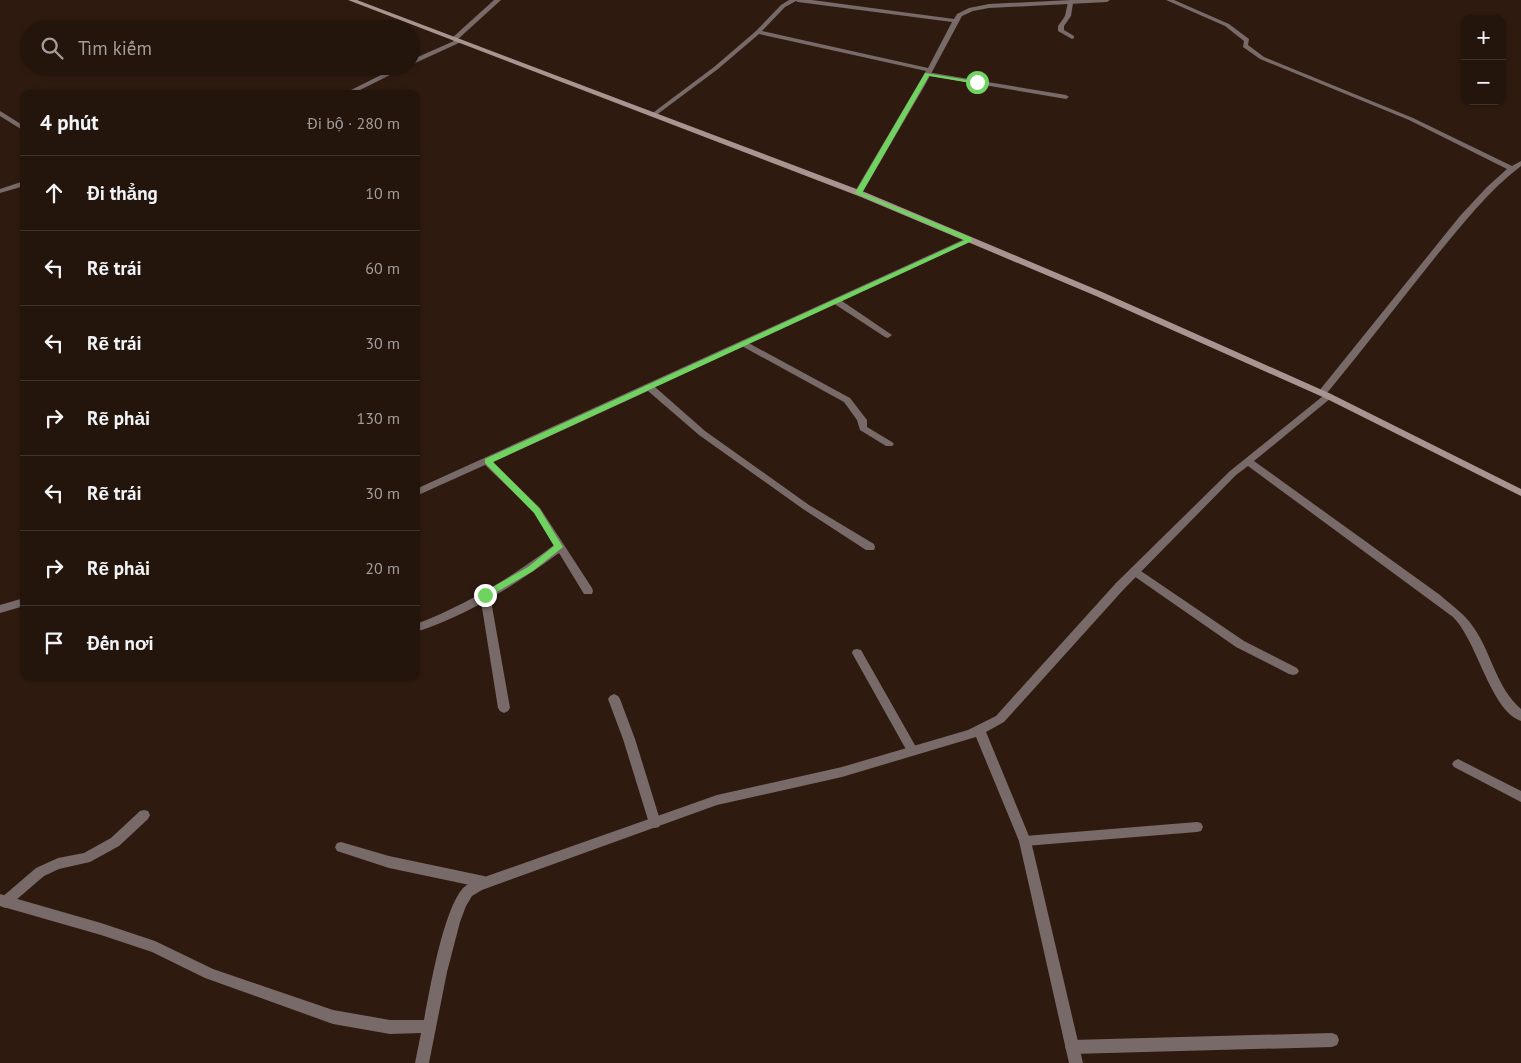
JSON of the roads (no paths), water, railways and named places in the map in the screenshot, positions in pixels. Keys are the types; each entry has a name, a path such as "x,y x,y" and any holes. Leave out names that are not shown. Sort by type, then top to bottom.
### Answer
{"street":[{"path":"351,0 404,20"},
{"path":"420,58 456,40 498,0"},
{"path":"653,115 716,68 758,32 783,6 796,0 955,21"},
{"path":"858,193 959,15 971,9 989,6 1107,0"},
{"path":"1169,0 1228,25 1246,40 1245,46 1262,58 1411,119 1512,169"},
{"path":"1070,3 1068,16 1061,26 1061,31 1072,37"},
{"path":"420,26 858,193 1099,294 1325,395 1521,493"},
{"path":"758,32 928,72 1066,97"},
{"path":"354,90 386,75"},
{"path":"0,113 20,126"},
{"path":"422,1063 455,918 468,892 484,882 718,800 842,772 979,730 1000,720 1135,571 1247,461 1325,395 1407,286 1478,201 1521,163"},
{"path":"0,192 20,184"},
{"path":"420,491 970,240"},
{"path":"836,301 888,334"},
{"path":"743,343 848,400 862,420 863,428 890,444"},
{"path":"648,386 702,433 806,507 870,547"},
{"path":"487,461 537,510 558,547 588,591"},
{"path":"1247,461 1436,598 1463,620 1476,641 1498,691 1521,716"},
{"path":"420,627 439,621 530,569 558,547"},
{"path":"1135,571 1240,644 1293,671"},
{"path":"485,595 504,708"},
{"path":"0,609 20,603"},
{"path":"857,653 912,750"},
{"path":"614,699 629,739 655,823"},
{"path":"979,730 1025,841 1076,1063"},
{"path":"1458,764 1521,797"},
{"path":"2,901 40,872 58,864 86,858 115,842 144,815"},
{"path":"1025,841 1197,827"},
{"path":"341,847 389,862 484,882"},
{"path":"2,901 101,929 155,947 210,974 333,1016 390,1027 430,1026"},
{"path":"1072,1047 1332,1040"}]}
